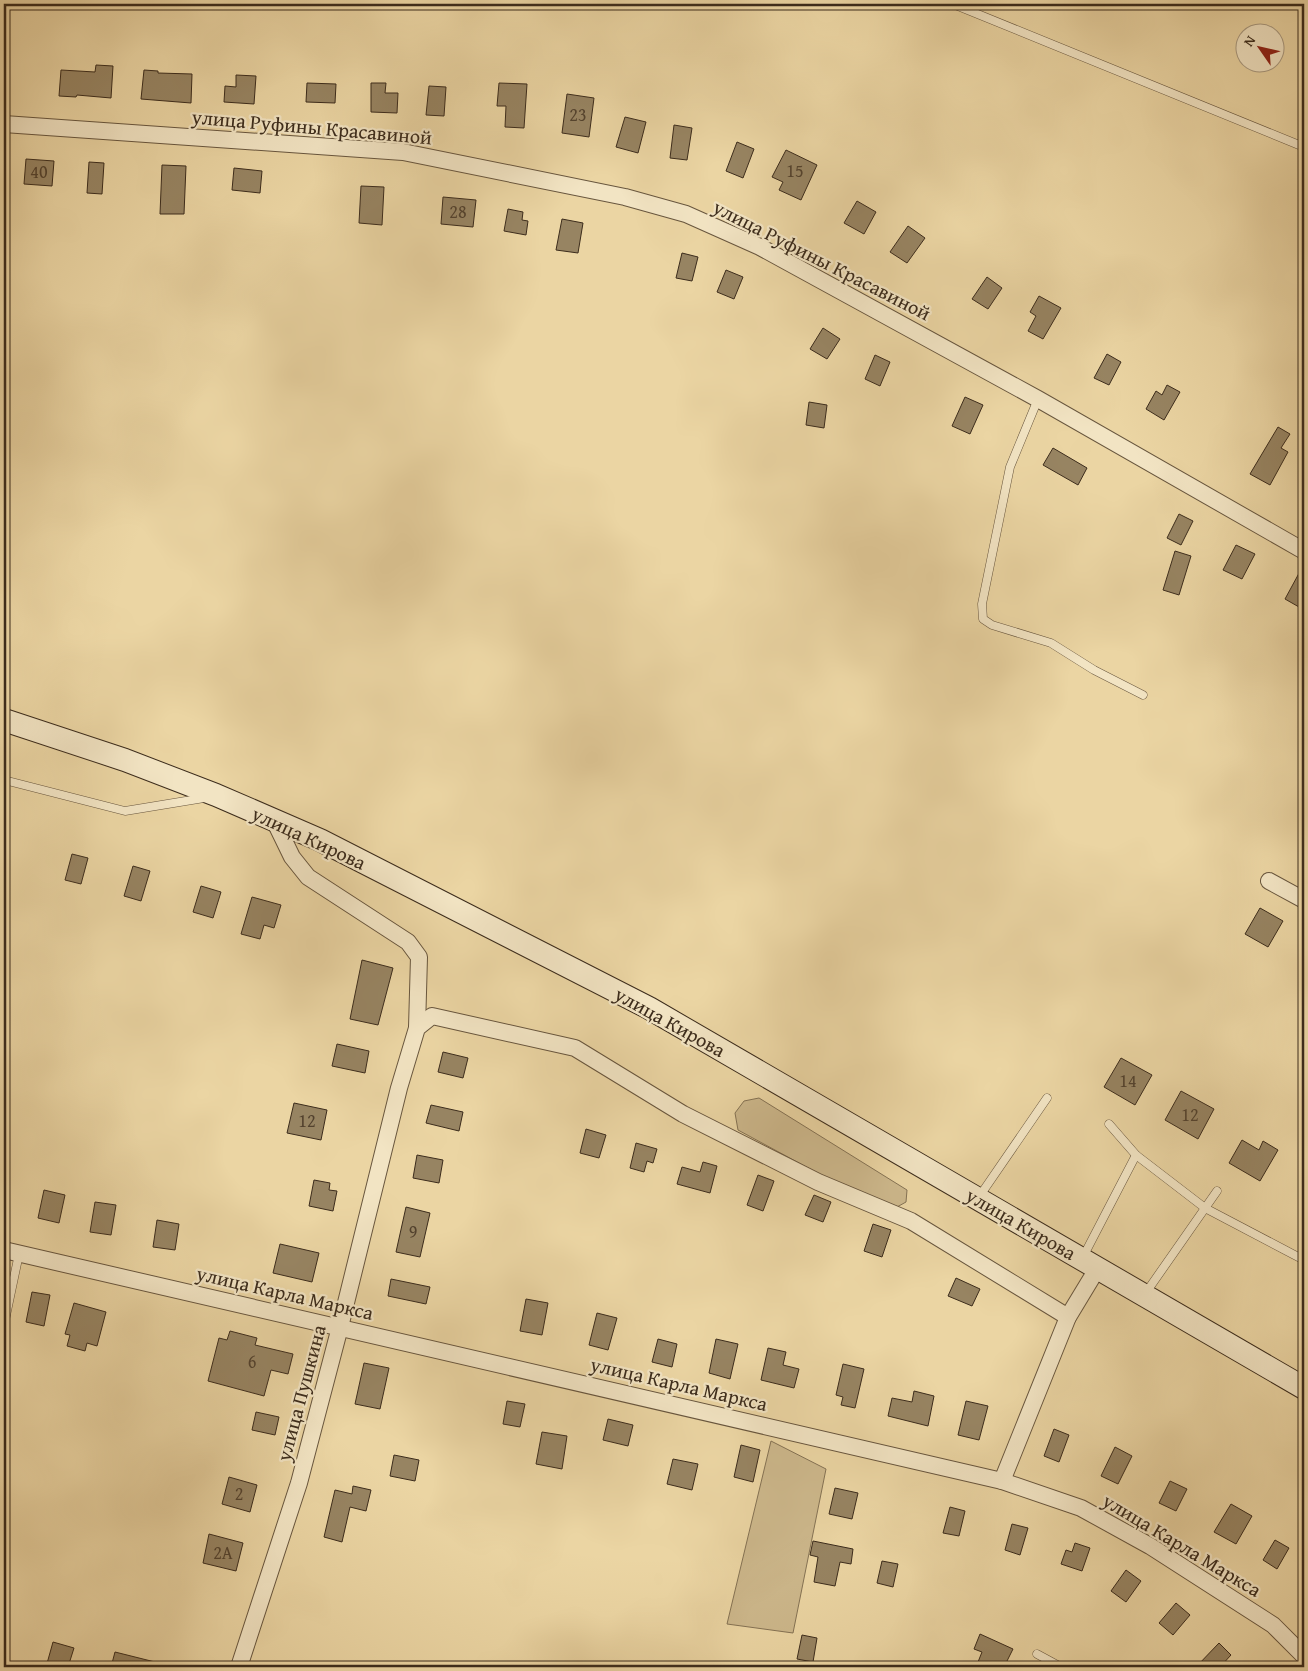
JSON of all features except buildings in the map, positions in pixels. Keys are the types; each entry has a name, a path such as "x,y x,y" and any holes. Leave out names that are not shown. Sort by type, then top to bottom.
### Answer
{"main road":[{"name":"улица Кирова","path":"4,720 125,760 216,795 320,840 649,1008 1304,1388"}],"street":[{"name":"улица Руфины Красавиной","path":"4,124 403,152 625,197 686,214 760,247 1038,399 1304,551"},
{"name":"улица Пушкина","path":"239,1667 299,1483 399,1088 417,1028 419,957 408,942 308,877 292,858 274,820"},
{"path":"1269,881 1304,900"},
{"path":"417,1028 432,1016 575,1048 684,1114 818,1182 911,1221 1068,1318"},
{"name":"улица Карла Маркса","path":"11,1252 1002,1481 1081,1508 1150,1546 1273,1625 1304,1656"},
{"path":"1002,1481 1089,1264"}],"lane":[{"path":"954,4 1304,147"},
{"path":"1038,399 1010,467 982,604 983,619 992,625 1051,643 1094,670 1144,695"},
{"path":"4,780 125,811 216,795"},
{"path":"978,1199 1047,1098"},
{"path":"1109,1124 1136,1155 1205,1208 1304,1260"},
{"path":"1089,1264 1136,1155"},
{"path":"1144,1296 1217,1191"},
{"path":"4,1325 11,1252"},
{"path":"1037,1654 1061,1667"}],"shaded area":[{"path":"759,1098 907,1190 906,1202 897,1207 823,1176 738,1130 735,1113 744,1101"},
{"path":"771,1441 826,1469 793,1633 727,1624"}]}
